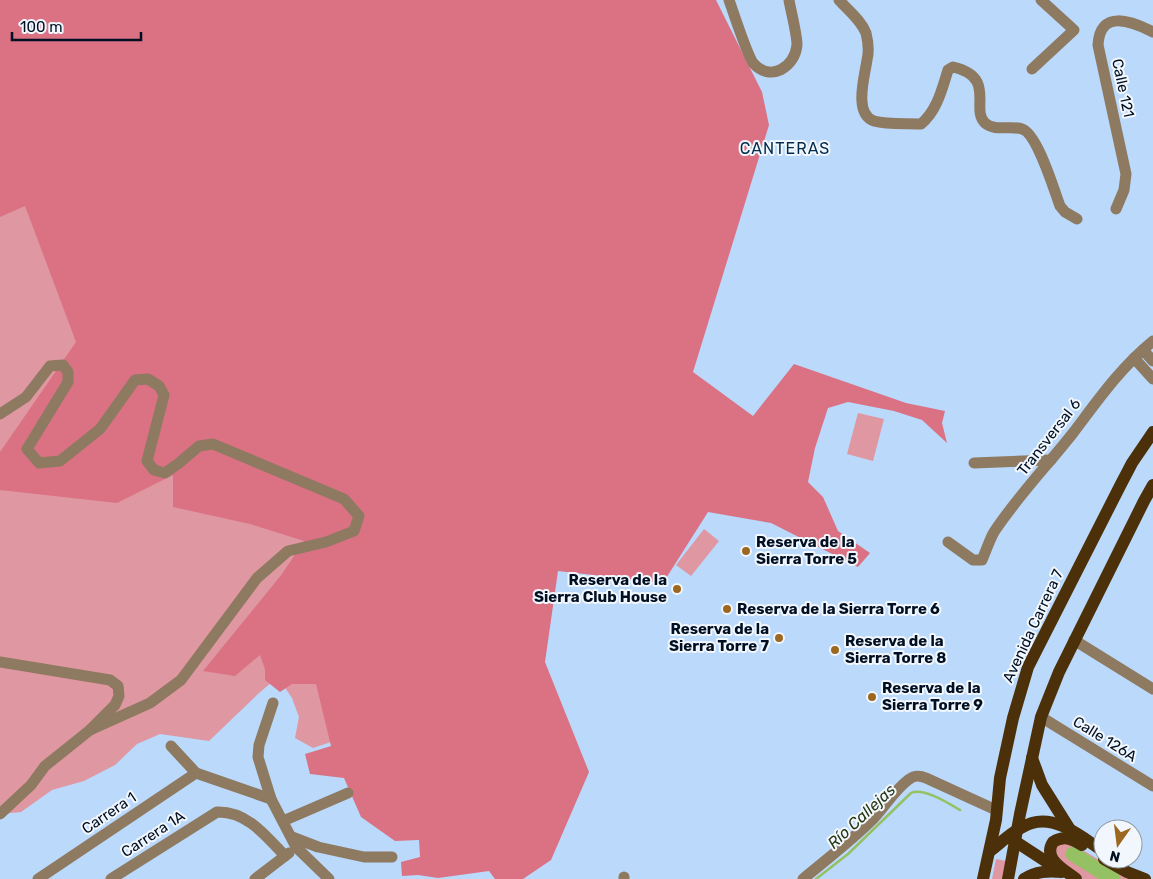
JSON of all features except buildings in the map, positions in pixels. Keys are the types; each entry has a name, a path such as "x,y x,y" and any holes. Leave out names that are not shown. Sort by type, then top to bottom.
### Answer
{"main road":[{"name":"Avenida Carrera 7","path":"983,879 990,851 1000,778 1013,718 1028,667 1132,463 1153,432"},
{"path":"1008,879 1013,836 1041,717 1074,640 1151,492"},
{"path":"1032,756 1042,785 1070,830"},
{"path":"996,815 1013,836 1062,872 1075,879"},
{"path":"990,851 1034,822 1043,821 1054,823 1070,830 1093,845"},
{"path":"1075,879 1052,859 1050,850 1053,842 1068,838 1093,853"},
{"path":"1122,869 1146,879"},
{"path":"1131,869 1146,879"},
{"path":"1024,879 1034,873 1043,871 1062,872"}],"street":[{"path":"729,0 753,64 766,73 777,73 790,62 797,46 789,0"},
{"path":"839,0 861,24 866,34 868,58 862,85 862,97 865,113 868,118 875,121 921,124 934,110 948,70 953,67 966,70 972,75 978,85 981,94 981,117 986,124 992,127 1021,128 1028,132 1036,143 1060,206 1065,212 1078,219"},
{"path":"1032,69 1074,30 1052,4 1041,0"},
{"name":"Calle 121","path":"1116,209 1124,190 1126,174 1098,45 1098,37 1101,28 1114,21 1141,26 1153,32"},
{"name":"Transversal 6","path":"948,542 973,560 982,560 994,534 1109,385 1134,358 1153,342"},
{"path":"1143,350 1153,361"},
{"path":"1134,358 1153,379"},
{"path":"0,414 26,397 50,366 62,365 68,372 68,382 27,449 38,463 60,461 100,429 135,380 148,379 159,386 164,396 147,461 154,470 165,473 199,446 213,444 344,499 359,516 354,532 326,542 288,551 257,578 181,680 150,703 90,730"},
{"path":"974,463 1051,460"},
{"path":"1074,640 1153,688"},
{"path":"0,662 110,680 118,686 119,696 115,705 90,730 45,766 31,785 0,814"},
{"path":"274,703 259,745 258,757 272,799 294,842 329,879"},
{"name":"Calle 126A","path":"1041,717 1153,786"},
{"path":"171,746 196,772 272,799"},
{"name":"Carrera 1","path":"38,879 196,772"},
{"path":"803,879 844,847 875,817 908,780 919,776 996,815"},
{"path":"283,821 348,793"},
{"name":"Carrera 1A","path":"111,879 217,812 224,812 246,819 258,827 285,856"},
{"path":"255,879 285,856 294,842"},
{"path":"294,842 364,858 392,857"}],"shaded area":[{"path":"0,0 636,0 334,741 313,748 295,738 299,717 292,698 278,677 209,741 160,734 137,744 115,765 84,781 52,790 21,812 0,814"},
{"path":"0,0 716,0 762,92 769,125 693,372 753,416 794,364 906,403 945,411 942,423 947,443 922,420 894,411 848,402 828,408 815,448 808,482 823,497 838,531 870,553 858,567 771,523 708,512 663,583 558,571 545,662 589,772 551,860 523,879 495,879 489,871 438,878 418,875 402,876 401,862 420,857 419,840 395,841 361,817 344,778 310,774 305,754 331,746 316,684 292,684 280,692 265,680 265,669 260,655 235,676 203,671 282,574 304,541 250,524 173,507 173,475 117,503 0,490 0,452 76,342 25,206 0,217"},
{"path":"858,413 884,419 873,461 847,454"},
{"path":"704,529 719,541 691,576 676,565"},
{"path":"1056,843 1071,843 1093,856 1093,869 1114,869 1131,879 1083,879 1058,860 1053,852"},
{"path":"996,859 1006,861 1003,879 992,879"}],"waterway":[{"name":"Río Callejas","path":"816,879 848,854 911,793 922,792 929,794 960,810"},
{"name":"Río Callejas","path":"1073,854 1113,879"}],"place":[{"name":"Reserva de la Sierra Torre 5","path":"746,551"},
{"name":"Reserva de la Sierra Club House","path":"677,589"},
{"name":"Reserva de la Sierra Torre 6","path":"727,609"},
{"name":"Reserva de la Sierra Torre 7","path":"779,638"},
{"name":"Reserva de la Sierra Torre 8","path":"835,650"},
{"name":"Reserva de la Sierra Torre 9","path":"872,697"}],"district":[{"name":"CANTERAS","path":"785,148"}]}
